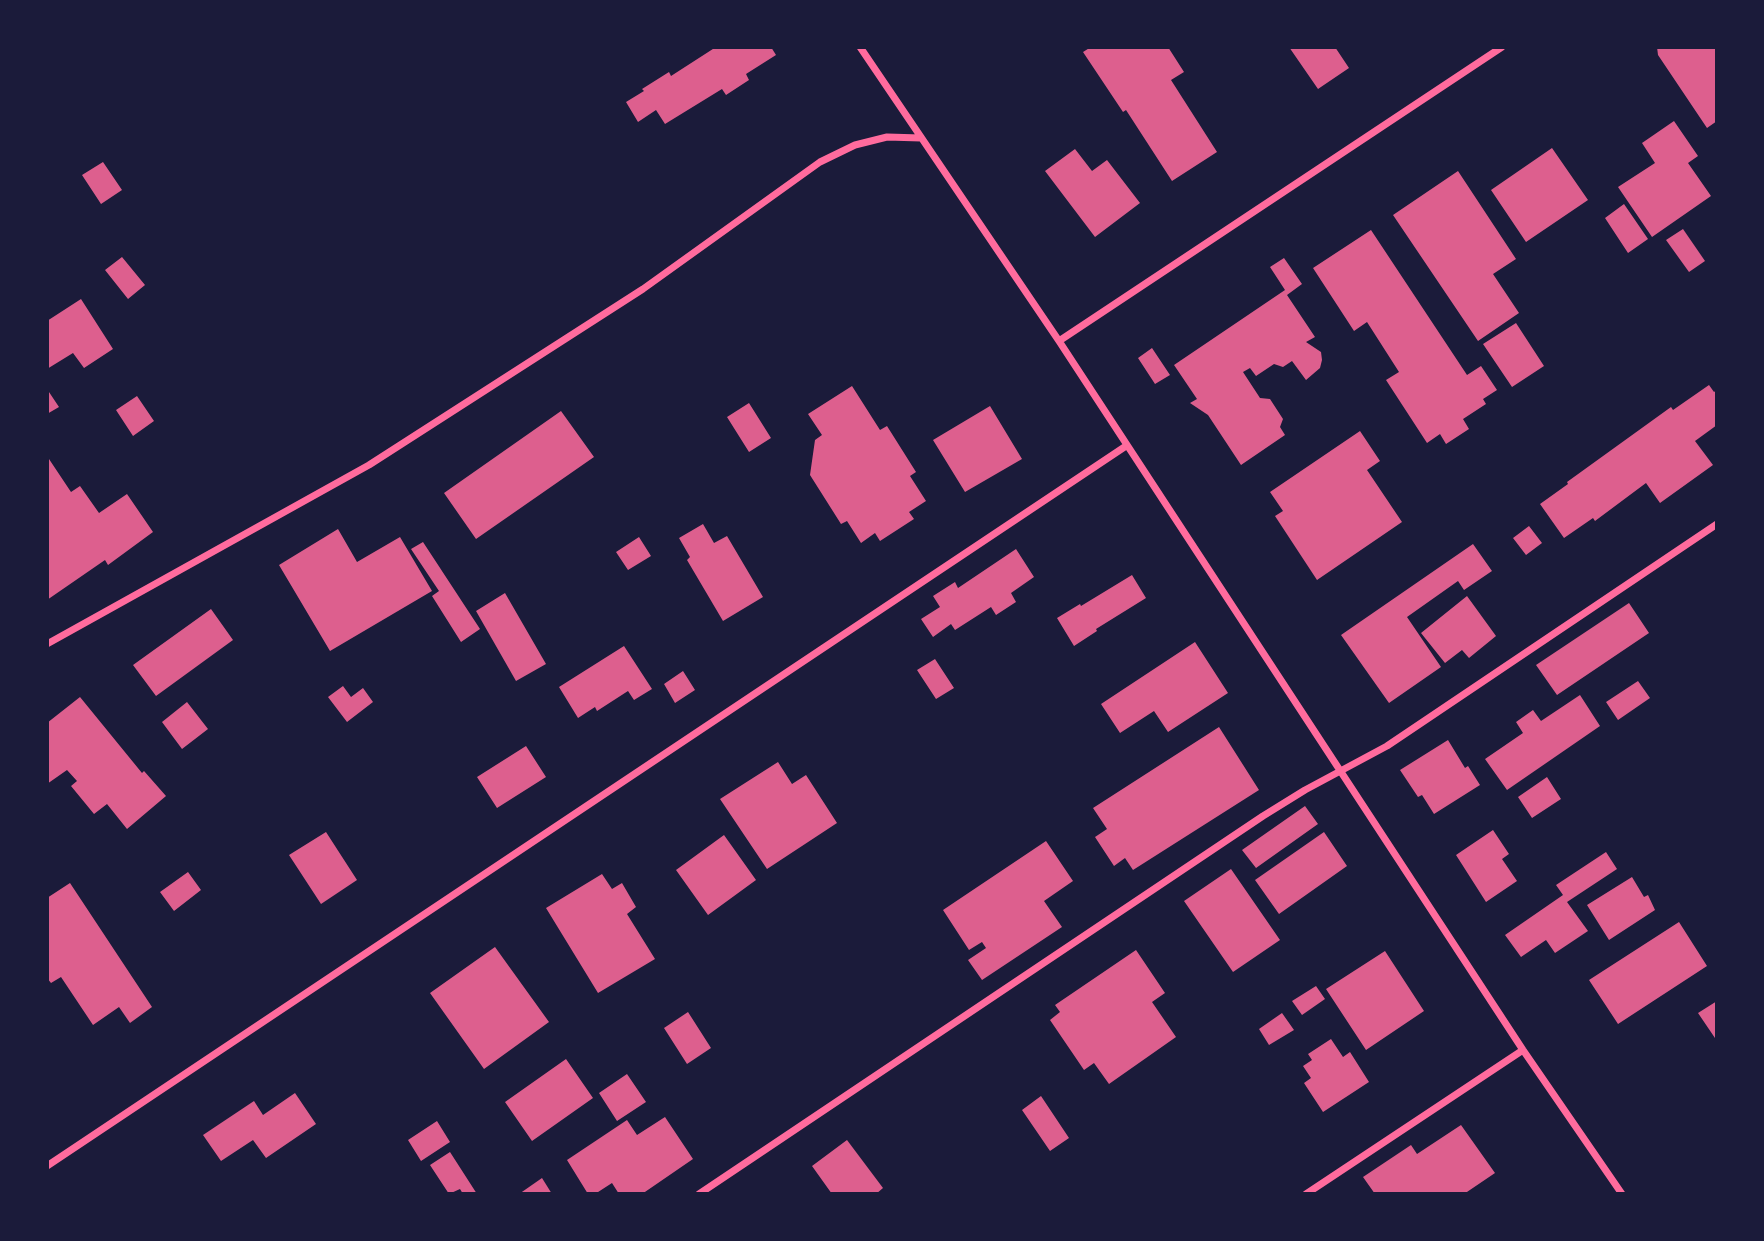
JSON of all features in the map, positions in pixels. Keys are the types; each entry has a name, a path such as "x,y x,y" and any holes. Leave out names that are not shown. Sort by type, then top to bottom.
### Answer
{"street":[{"path":"860,47 1059,341 1523,1050 1622,1194"},
{"path":"1059,341 1502,47"},
{"path":"47,644 369,465 643,289 820,162 855,145 887,137 921,138"},
{"path":"47,1166 1126,446"},
{"path":"699,1194 1263,816 1387,746 1717,524"},
{"path":"1306,1194 1523,1050"}],"building":[{"path":"716,47 771,47 776,55 746,74 749,80 726,95 722,89 665,124 656,110 638,122 626,102 669,72 671,76"},
{"path":"1091,47 1168,47 1184,72 1171,80 1217,152 1172,181 1126,110 1123,112 1083,52"},
{"path":"1289,47 1335,47 1349,68 1318,89"},
{"path":"1657,47 1717,47 1717,121 1707,128 1658,55"},
{"path":"1674,121 1698,156 1688,163 1711,196 1652,237 1618,187 1655,163 1642,143"},
{"path":"1552,148 1588,200 1526,242 1491,190"},
{"path":"1075,149 1092,171 1107,160 1140,203 1095,237 1045,171"},
{"path":"103,162 122,190 101,204 82,175"},
{"path":"1458,171 1516,259 1493,274 1519,313 1478,341 1393,215"},
{"path":"1624,204 1648,239 1628,253 1605,218"},
{"path":"1683,229 1705,261 1689,272 1666,240"},
{"path":"1371,230 1467,375 1481,366 1497,390 1483,399 1486,404 1463,419 1469,429 1446,444 1440,434 1427,443 1386,380 1399,372 1367,322 1354,331 1313,268"},
{"path":"122,257 145,285 128,299 105,270"},
{"path":"1284,258 1302,284 1287,295 1315,337 1306,342 1321,352 1322,360 1320,368 1306,380 1292,361 1283,367 1274,364 1256,376 1250,368 1243,372 1260,398 1270,399 1283,419 1280,427 1285,435 1241,465 1208,415 1190,403 1197,399 1174,365 1285,290 1270,267"},
{"path":"81,299 113,349 84,368 73,353 47,369 47,321"},
{"path":"1516,323 1544,366 1512,387 1483,344"},
{"path":"1152,348 1170,375 1155,384 1138,358"},
{"path":"1709,385 1714,392 1717,390 1717,425 1695,441 1713,465 1660,503 1646,483 1595,521 1593,518 1564,538 1540,504 1671,407 1673,410"},
{"path":"852,386 880,430 887,426 916,472 910,476 926,501 909,512 914,519 880,541 875,533 861,543 847,521 841,524 810,475 815,440 822,435 808,414"},
{"path":"47,389 59,407 47,414"},
{"path":"137,396 154,421 133,436 116,410"},
{"path":"749,403 771,438 749,452 727,417"},
{"path":"990,406 1022,459 965,492 933,440"},
{"path":"561,411 594,457 476,539 444,493"},
{"path":"1360,431 1380,461 1367,470 1402,522 1317,580 1275,516 1283,511 1270,492"},
{"path":"49,459 71,492 80,486 99,513 127,494 153,532 108,565 105,560 47,600"},
{"path":"703,524 714,543 727,536 763,597 723,621 687,560 690,557 679,538"},
{"path":"1529,526 1542,543 1526,555 1513,538"},
{"path":"338,529 357,562 400,537 432,591 330,651 279,565"},
{"path":"639,537 651,556 628,570 616,552"},
{"path":"423,542 480,629 461,642 432,596 439,591 411,549"},
{"path":"1473,544 1492,571 1464,590 1458,581 1407,617 1441,667 1389,703 1341,635"},
{"path":"1016,549 1034,577 1011,593 1016,602 996,615 991,607 955,630 951,624 933,637 921,619 940,607 933,596 955,582 958,588"},
{"path":"1132,575 1146,598 1074,646 1057,618"},
{"path":"505,593 546,664 516,681 476,611"},
{"path":"1467,596 1496,636 1469,658 1462,650 1445,663 1421,633"},
{"path":"1629,603 1649,633 1557,695 1536,665"},
{"path":"211,609 233,640 156,696 133,665"},
{"path":"1195,642 1228,693 1168,732 1154,711 1120,733 1101,704"},
{"path":"624,646 652,689 634,700 628,691 597,711 595,707 578,718 559,687"},
{"path":"935,659 954,688 936,699 917,670"},
{"path":"683,671 695,690 675,703 664,684"},
{"path":"1638,681 1650,698 1618,720 1606,702"},
{"path":"343,686 351,697 363,688 373,702 347,722 328,697"},
{"path":"1580,695 1600,726 1507,790 1485,759 1523,733 1516,722 1533,710 1541,721"},
{"path":"80,697 142,773 144,771 166,796 127,829 107,804 94,814 71,786 77,781 67,770 47,784 47,723"},
{"path":"187,702 208,729 182,749 162,722"},
{"path":"1219,727 1259,790 1133,870 1125,858 1114,866 1095,837 1107,829 1093,808"},
{"path":"1448,740 1465,768 1468,766 1480,785 1434,814 1422,795 1418,797 1400,770"},
{"path":"526,746 546,777 497,808 477,777"},
{"path":"778,762 792,784 806,775 837,823 767,869 720,799"},
{"path":"1547,777 1561,799 1532,818 1518,797"},
{"path":"1305,806 1318,824 1256,868 1242,850"},
{"path":"1493,830 1509,854 1502,859 1517,881 1486,902 1456,855"},
{"path":"326,832 357,880 321,904 289,855"},
{"path":"1324,832 1347,866 1279,914 1255,880"},
{"path":"724,835 756,880 708,915 676,870"},
{"path":"1046,841 1073,881 1044,901 1062,927 982,980 968,960 986,948 982,942 969,950 943,910"},
{"path":"1606,852 1617,869 1567,902 1588,931 1555,953 1546,940 1521,957 1505,935 1563,895 1556,885"},
{"path":"1231,869 1280,940 1233,972 1184,901"},
{"path":"188,872 201,890 174,911 160,892"},
{"path":"602,874 612,889 622,883 636,907 627,914 655,959 598,993 546,908"},
{"path":"1632,877 1644,897 1648,895 1655,910 1609,940 1587,905"},
{"path":"70,883 152,1007 130,1023 119,1007 93,1025 61,977 51,983 47,978 47,898"},
{"path":"1679,922 1707,966 1618,1024 1589,980"},
{"path":"495,947 549,1022 484,1069 430,993"},
{"path":"1136,950 1165,993 1152,1002 1176,1037 1109,1084 1094,1063 1084,1070 1050,1020 1060,1012 1055,1005"},
{"path":"1385,951 1424,1011 1366,1050 1326,989"},
{"path":"1316,986 1325,999 1302,1015 1292,1001"},
{"path":"1717,1001 1717,1041 1698,1013"},
{"path":"688,1012 711,1048 687,1064 664,1028"},
{"path":"1282,1013 1294,1030 1269,1045 1259,1029"},
{"path":"1331,1039 1343,1057 1350,1052 1369,1082 1323,1112 1304,1083 1311,1078 1303,1066 1312,1060 1308,1054"},
{"path":"566,1059 593,1098 532,1141 505,1102"},
{"path":"627,1074 646,1102 617,1121 599,1093"},
{"path":"295,1093 316,1124 266,1158 253,1140 221,1161 203,1135 254,1101 263,1115"},
{"path":"1041,1096 1069,1138 1050,1151 1022,1110"},
{"path":"665,1117 693,1159 642,1194 619,1194 612,1183 595,1194 588,1194 567,1160 627,1120 637,1135"},
{"path":"437,1121 450,1142 421,1161 408,1140"},
{"path":"1461,1125 1495,1173 1464,1194 1375,1194 1363,1177 1411,1145 1417,1154"},
{"path":"847,1140 883,1188 876,1194 832,1194 812,1166"},
{"path":"450,1152 477,1194 463,1194 460,1189 449,1194 430,1165"},
{"path":"542,1178 552,1194 519,1194"}]}
